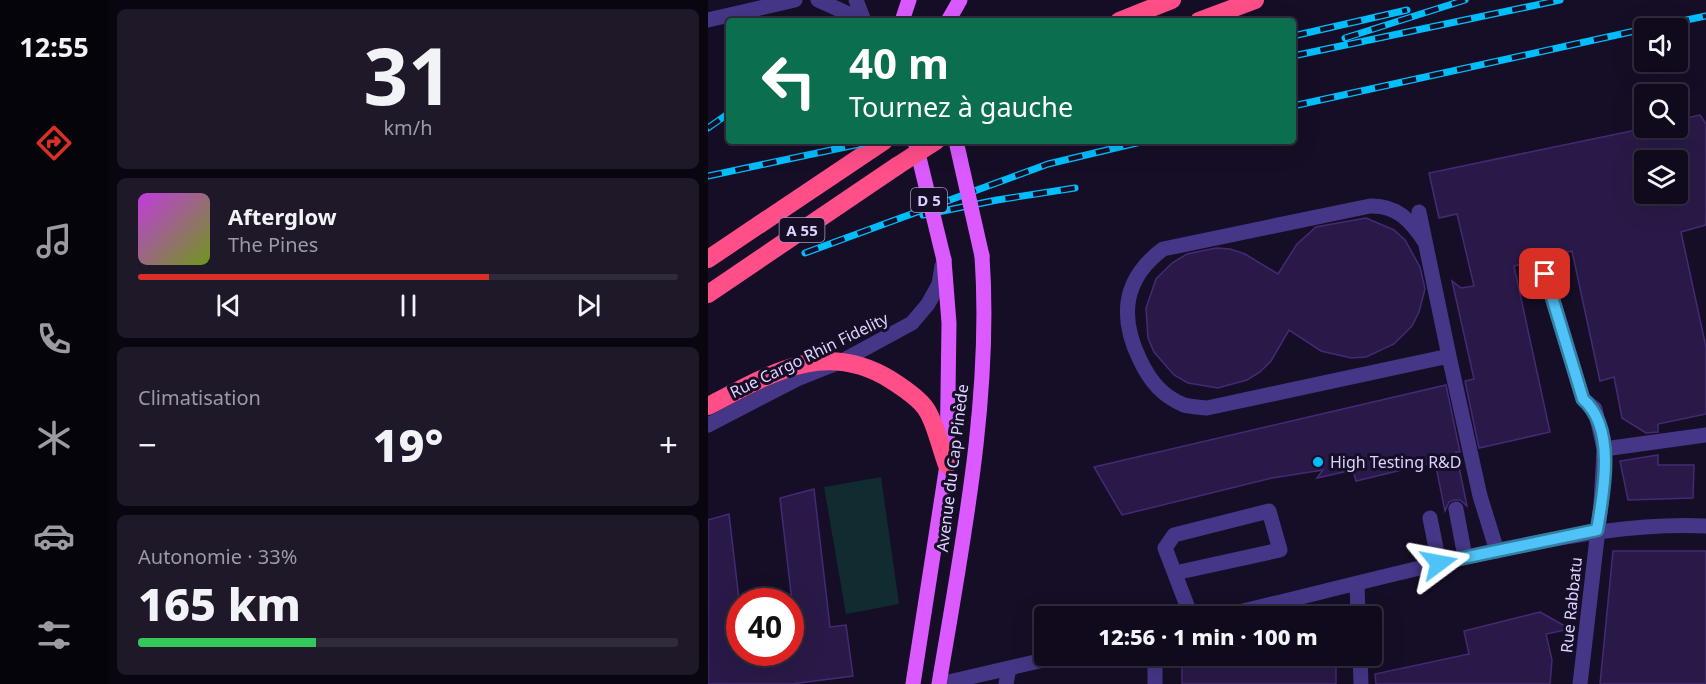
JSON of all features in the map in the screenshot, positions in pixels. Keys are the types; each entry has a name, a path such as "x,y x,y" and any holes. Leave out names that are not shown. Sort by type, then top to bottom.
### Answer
{"highway":[{"path":"1127,18 1172,0"},
{"path":"1207,18 1255,0"},
{"name":"A 55","path":"708,259 880,144"},
{"name":"A 55","path":"708,294 932,144"},
{"path":"708,406 781,369 812,362 842,361 858,364 899,385 927,409 947,465"}],"main road":[{"path":"903,18 909,0"},
{"path":"950,18 960,0"},
{"name":"Rue Cargo Rhin Fidelity","path":"916,144 944,260"},
{"name":"Avenue du Cap Pinède","path":"940,684 974,449 983,368 986,312 982,256 957,144"},
{"name":"Avenue du Cap Pinède","path":"913,684 947,465 949,323 944,260"}],"street":[{"path":"708,20 795,0"},
{"path":"818,0 857,18"},
{"path":"856,0 863,18"},
{"path":"1425,242 1414,226 1398,211 1378,206 1163,249 1146,261 1134,282 1126,310 1129,337 1149,380 1165,394 1186,405 1208,408 1449,356"},
{"path":"1419,212 1480,496 1497,551"},
{"name":"Rue Cargo Rhin Fidelity","path":"708,425 797,379 842,361 912,323 928,304 939,284 944,260"},
{"name":"Rue Rabbatu","path":"1545,274 1583,399 1595,409 1604,449 1601,504 1580,684"},
{"path":"1604,449 1706,435"},
{"path":"1456,509 1465,557"},
{"path":"1175,573 1280,550 1269,512 1174,535 1165,548 1187,606"},
{"path":"1430,518 1439,563"},
{"path":"1264,606 1465,557 1597,530 1662,525 1706,525"},
{"path":"1357,583 1358,606"},
{"path":"940,684 1034,662"},
{"path":"1155,666 1155,684"},
{"path":"1360,666 1361,684"},
{"path":"1006,684 1009,668"}],"green space":[{"path":"881,477 899,604 846,614 824,487"}],"building":[{"path":"1700,115 1706,124 1706,225 1681,232 1706,347 1706,414 1658,424 1658,432 1646,433 1622,418 1614,377 1600,381 1572,251 1514,266 1550,432 1479,448 1465,381 1474,379 1452,281 1461,288 1474,286 1457,214 1439,218 1429,173 1634,130 1634,138 1688,138 1688,118"},
{"path":"1366,218 1394,230 1405,240 1420,267 1425,289 1419,312 1412,326 1394,344 1366,357 1351,358 1321,351 1289,330 1271,361 1260,372 1247,380 1218,388 1188,383 1174,375 1154,352 1148,338 1146,308 1156,279 1172,263 1187,254 1216,248 1230,249 1245,254 1278,274 1297,244 1316,227"},
{"path":"1446,385 1460,452 1456,452 1467,506 1460,500 1454,500 1449,502 1445,511 1435,462 1356,481 1353,470 1317,478 1323,470 1272,478 1122,515 1094,467"},
{"path":"1658,455 1658,465 1694,465 1693,498 1628,500 1620,461"},
{"path":"814,489 830,627 846,625 853,676 791,684 708,684 708,520 729,514 738,588 726,588 726,666 804,666 804,588 790,588 780,498"},
{"path":"1613,551 1706,551 1706,684 1600,684"},
{"path":"1540,612 1570,629 1546,634 1552,660 1550,684 1376,684 1375,674 1469,654 1464,631"},
{"path":"1182,666 1336,666 1336,684 1182,684"}],"railway":[{"path":"1345,38 1465,0"},
{"path":"1296,55 1560,0"},
{"path":"1296,35 1407,10"},
{"path":"1688,20 1706,16"},
{"path":"1296,105 1634,31"},
{"path":"708,128 726,115"},
{"path":"708,176 860,144"},
{"path":"805,253 1048,164 1132,144"},
{"path":"923,215 997,200 1075,188"}],"place":[{"name":"High Testing R&D","path":"1318,462"}],"route":[{"path":"1439,563 1597,530 1604,449 1595,409 1583,399 1545,274"}]}
